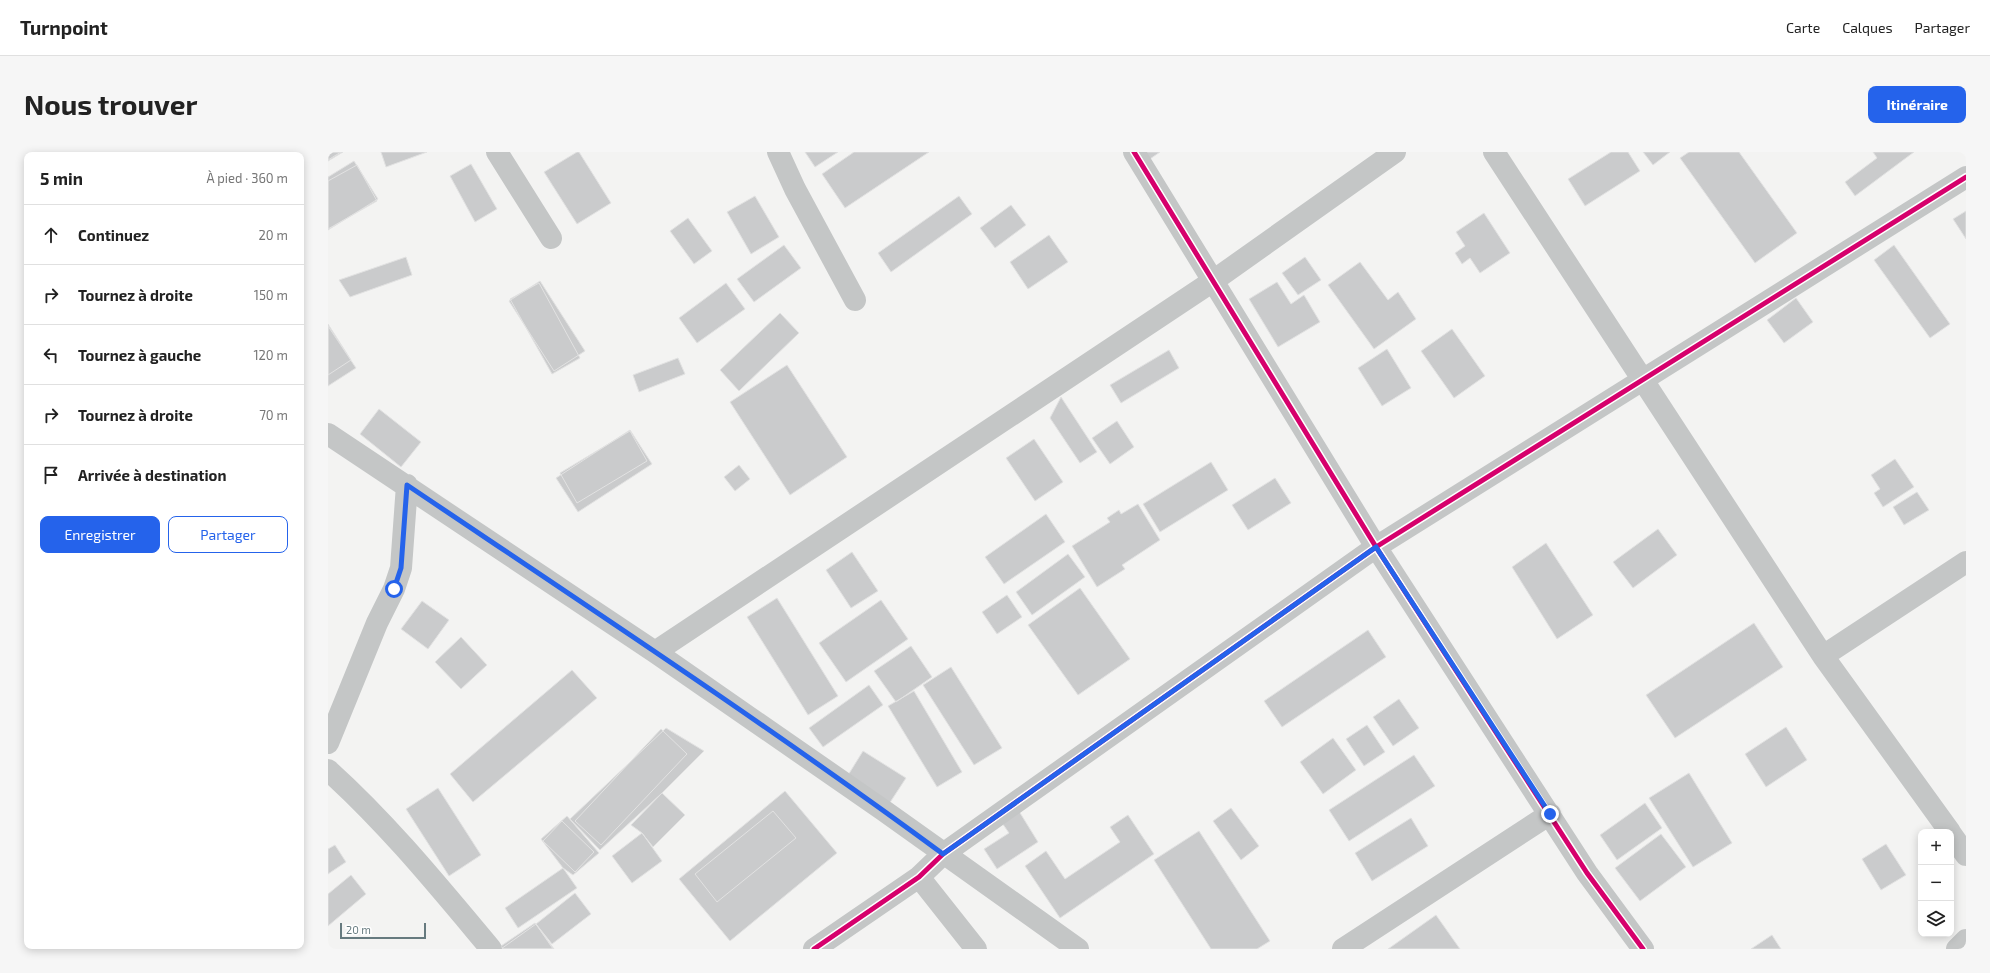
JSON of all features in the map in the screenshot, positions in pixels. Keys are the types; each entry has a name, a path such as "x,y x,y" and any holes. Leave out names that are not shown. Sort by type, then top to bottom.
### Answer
{"street":[{"path":"498,152 551,238"},
{"path":"778,152 795,189 855,300"},
{"path":"1134,152 1376,547 1587,873 1643,949"},
{"path":"655,652 1213,281 1396,152"},
{"path":"1494,152 1643,378 1823,656 1947,829"},
{"path":"814,949 919,876 943,854 1376,547 1643,378 1966,177"},
{"path":"328,434 407,485 655,652 883,810 1078,949"},
{"path":"328,743 377,623 394,589 401,568 407,485"},
{"path":"1823,656 1966,562"},
{"path":"328,770 360,799 440,887 491,949"},
{"path":"1343,949 1550,814"},
{"path":"1954,838 1966,854"},
{"path":"919,876 976,949"},
{"path":"1957,949 1966,940"}],"building":[{"path":"328,152 341,152 328,160"},
{"path":"328,152 343,152 328,161"},
{"path":"381,152 427,152 386,167"},
{"path":"579,152 611,203 577,224 544,172"},
{"path":"805,152 838,152 815,167"},
{"path":"854,152 929,152 845,208 822,174"},
{"path":"1145,152 1160,152 1150,159"},
{"path":"1611,152 1628,152 1640,171 1585,206 1568,179"},
{"path":"1643,152 1670,152 1653,165"},
{"path":"1689,152 1739,152 1797,233 1755,263 1680,158"},
{"path":"1873,152 1914,152 1855,196 1845,182 1877,158"},
{"path":"354,161 378,199 328,230 328,177"},
{"path":"471,164 497,209 475,222 450,176"},
{"path":"357,165 377,201 328,229 328,181"},
{"path":"755,196 779,237 751,254 727,212"},
{"path":"959,196 972,214 891,272 878,253"},
{"path":"1011,205 1026,225 995,248 980,228"},
{"path":"1966,211 1966,239 1953,219"},
{"path":"1484,213 1510,253 1480,273 1470,258 1462,264 1455,253 1465,246 1456,232"},
{"path":"688,218 712,251 694,264 670,231"},
{"path":"1049,235 1068,262 1028,289 1010,262"},
{"path":"784,245 801,268 754,302 737,279"},
{"path":"1894,245 1950,324 1930,338 1874,260"},
{"path":"406,257 412,275 350,297 339,280"},
{"path":"1305,257 1321,280 1298,295 1282,273"},
{"path":"1360,262 1388,300 1398,292 1416,319 1374,349 1328,285"},
{"path":"540,281 585,351 554,371 509,301"},
{"path":"1277,282 1291,304 1304,295 1320,322 1278,347 1249,299"},
{"path":"539,283 580,358 552,374 510,299"},
{"path":"726,283 745,309 697,343 679,318"},
{"path":"1796,298 1813,322 1784,343 1767,320"},
{"path":"780,313 799,333 739,391 720,370"},
{"path":"328,324 351,360 328,375"},
{"path":"328,326 356,368 328,386"},
{"path":"1452,329 1485,376 1454,398 1421,351"},
{"path":"1387,349 1411,388 1382,406 1358,368"},
{"path":"1169,350 1179,368 1121,403 1110,385"},
{"path":"678,358 685,374 639,392 633,375"},
{"path":"787,365 847,457 790,495 730,402"},
{"path":"1061,397 1097,452 1080,463 1050,418"},
{"path":"379,409 421,442 401,467 360,434"},
{"path":"1117,421 1134,447 1110,464 1092,438"},
{"path":"630,430 652,464 578,512 556,478"},
{"path":"630,431 647,461 577,503 560,473"},
{"path":"1034,439 1063,482 1035,501 1006,458"},
{"path":"1895,459 1914,487 1883,507 1874,493 1880,489 1871,475"},
{"path":"1211,462 1228,490 1160,532 1143,504"},
{"path":"739,465 750,479 735,491 724,477"},
{"path":"1275,478 1291,503 1248,530 1232,505"},
{"path":"1917,492 1929,510 1904,525 1893,507"},
{"path":"1138,504 1160,540 1122,565 1125,569 1097,587 1072,546 1110,522 1107,518 1119,510 1121,514"},
{"path":"1046,514 1065,542 1004,584 985,557"},
{"path":"1658,529 1677,555 1633,588 1613,562"},
{"path":"1546,543 1593,615 1557,639 1512,567"},
{"path":"852,552 878,591 851,608 826,570"},
{"path":"1068,554 1085,577 1032,615 1016,592"},
{"path":"1080,588 1130,659 1078,695 1028,625"},
{"path":"1007,595 1022,617 997,634 982,612"},
{"path":"777,598 838,696 808,715 747,617"},
{"path":"881,600 908,639 846,682 819,643"},
{"path":"422,601 449,620 428,649 401,629"},
{"path":"1754,623 1783,667 1675,738 1646,695"},
{"path":"1368,630 1386,657 1282,727 1264,701"},
{"path":"461,637 487,665 461,689 435,662"},
{"path":"911,646 932,677 896,702 874,671"},
{"path":"951,667 1002,748 974,765 923,685"},
{"path":"572,670 597,698 473,802 450,774"},
{"path":"869,685 883,705 823,747 809,728"},
{"path":"914,691 962,772 937,787 888,706"},
{"path":"1399,699 1419,728 1393,746 1373,717"},
{"path":"1367,725 1385,752 1364,766 1346,739"},
{"path":"1786,727 1807,760 1766,787 1745,754"},
{"path":"666,728 704,751 662,793 600,850 570,819"},
{"path":"661,729 687,754 601,845 575,821"},
{"path":"1333,738 1356,770 1323,794 1300,762"},
{"path":"863,751 906,778 887,807 845,780"},
{"path":"1414,755 1435,786 1349,841 1329,810"},
{"path":"1689,773 1732,843 1693,867 1649,798"},
{"path":"438,788 481,855 449,876 406,809"},
{"path":"785,791 837,853 730,941 679,879"},
{"path":"662,793 685,815 653,847 642,833 631,825"},
{"path":"1645,803 1662,828 1617,860 1600,835"},
{"path":"1017,808 1038,842 997,869 984,849 1009,833 1000,820"},
{"path":"1231,808 1259,846 1241,860 1213,821"},
{"path":"773,811 796,838 717,902 695,874"},
{"path":"1128,815 1154,854 1060,918 1025,866 1046,851 1065,879 1120,842 1110,827"},
{"path":"567,816 599,853 573,875 563,868 541,839"},
{"path":"1411,818 1428,846 1372,881 1355,853"},
{"path":"562,821 594,852 575,872 543,841"},
{"path":"1199,831 1270,941 1257,949 1211,949 1154,860"},
{"path":"642,833 662,861 632,883 612,856"},
{"path":"1661,834 1686,867 1640,901 1615,868"},
{"path":"1886,844 1906,875 1881,890 1862,859"},
{"path":"335,845 346,862 328,874 328,849"},
{"path":"563,868 577,888 518,928 505,908"},
{"path":"351,875 366,894 328,926 328,894"},
{"path":"575,893 591,914 552,944 536,924"},
{"path":"1436,915 1460,949 1388,949"},
{"path":"535,923 554,949 503,949 501,946"},
{"path":"536,924 553,949 501,949"},
{"path":"1772,935 1781,949 1751,949"}],"cycle path":[{"path":"1134,152 1376,547 1587,873 1643,949"},
{"path":"814,949 919,877 943,854 1376,547 1966,177"}],"route":[{"path":"394,589 401,568 407,485 655,652 883,810 943,854 1376,547 1550,814"}]}
